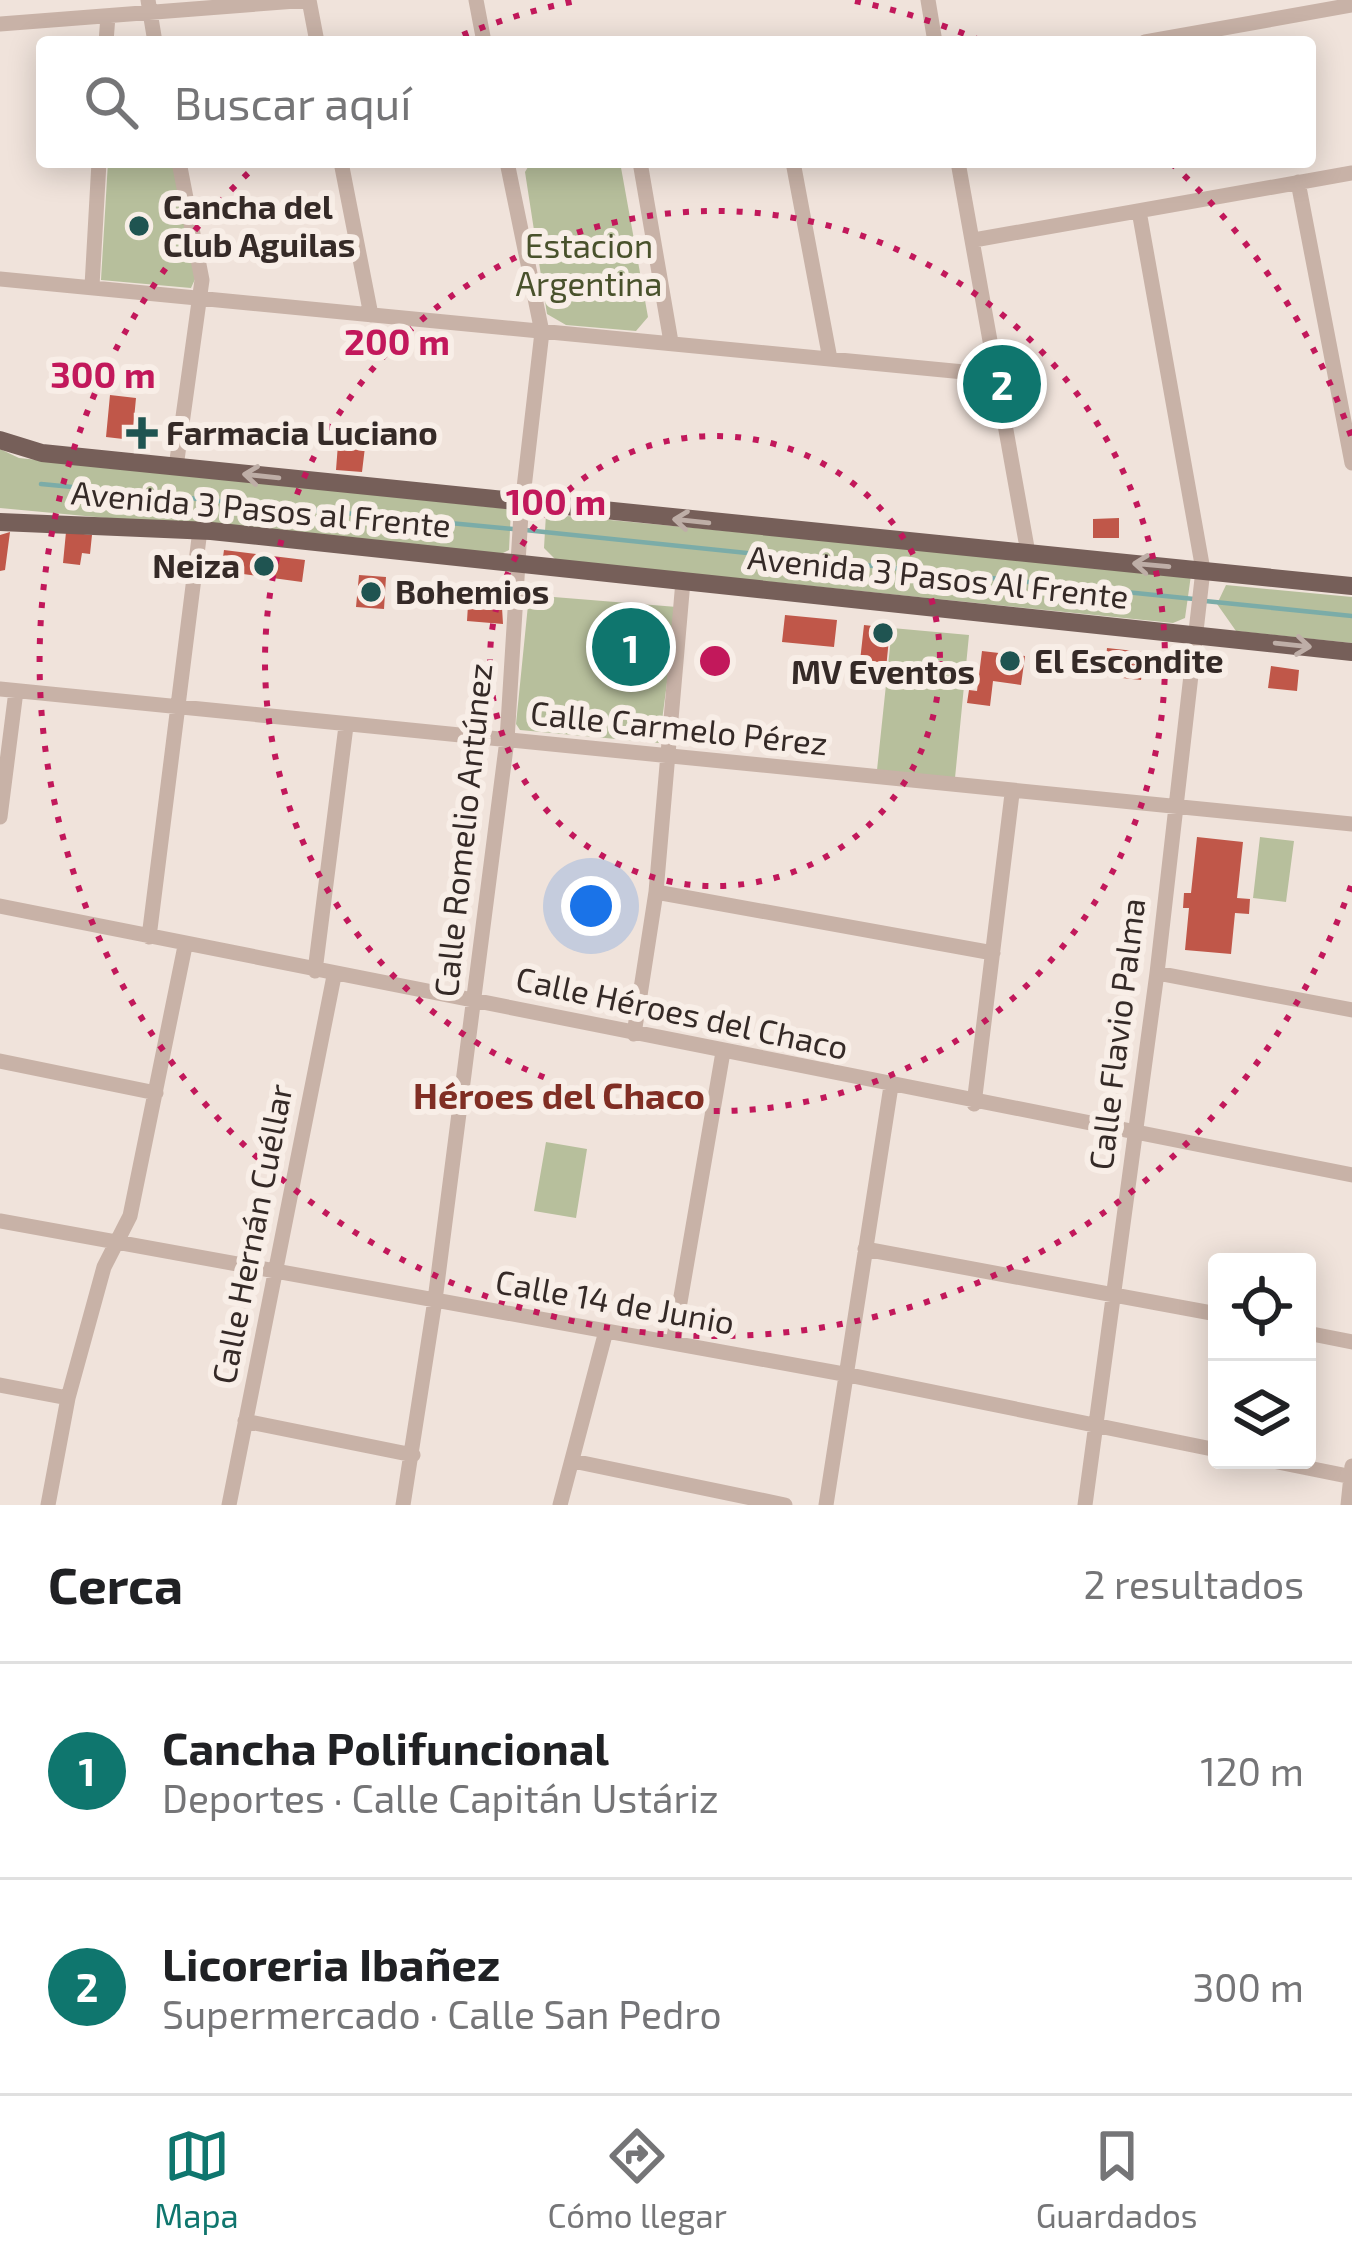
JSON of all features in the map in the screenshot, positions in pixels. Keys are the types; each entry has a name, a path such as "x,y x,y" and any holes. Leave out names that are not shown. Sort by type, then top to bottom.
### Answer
{"main road":[{"name":"Avenida 3 Pasos al Frente","path":"0,440 42,453 521,508 975,549"},
{"name":"Avenida 3 Pasos al Frente","path":"0,522 200,530 518,556"},
{"name":"Avenida 3 Pasos Al Frente","path":"975,549 1203,577 1352,586"},
{"name":"Avenida 3 Pasos Al Frente","path":"518,556 683,581 1197,626 1352,652"}],"street":[{"path":"0,24 108,16 148,6 309,0 316,36"},
{"path":"476,0 483,36"},
{"path":"928,0 934,36"},
{"path":"1179,36 1352,5"},
{"path":"148,6 154,36"},
{"path":"106,36 108,16"},
{"path":"92,286 99,168"},
{"path":"176,466 202,280 179,168"},
{"path":"342,168 370,316"},
{"name":"Calle Romelio Antúnez","path":"403,1505 436,1300 507,740 521,508 542,332 508,168"},
{"path":"641,168 671,342"},
{"path":"795,168 830,359"},
{"path":"959,168 1028,554"},
{"path":"974,240 1352,172"},
{"path":"1298,182 1352,463"},
{"name":"Calle Flavio Palma","path":"1085,1505 1157,973 1203,577 1139,211"},
{"path":"0,279 995,375"},
{"path":"148,937 200,530"},
{"path":"634,1034 656,892 683,581"},
{"path":"0,817 8,690"},
{"name":"Calle Carmelo Pérez","path":"8,690 1012,794 1352,824"},
{"path":"315,970 346,726"},
{"path":"974,1104 1012,794"},
{"path":"656,892 993,953"},
{"name":"Calle Héroes del Chaco","path":"0,906 974,1104 1352,1175"},
{"path":"48,1505 68,1398 104,1267 130,1216 185,946"},
{"path":"1157,973 1352,1010"},
{"name":"Calle Hernán Cuéllar","path":"229,1505 334,976"},
{"path":"673,1343 723,1052"},
{"path":"0,1061 156,1093"},
{"path":"826,1505 850,1375 891,1086"},
{"name":"Calle 14 de Junio","path":"0,1221 850,1375 1208,1448"},
{"path":"866,1249 1208,1312"},
{"path":"560,1505 606,1331"},
{"path":"1316,1335 1352,1342"},
{"path":"0,1385 68,1398"},
{"path":"245,1421 413,1455"},
{"path":"573,1461 785,1505"},
{"path":"1348,1505 1352,1466"},
{"path":"1312,1469 1351,1477"}],"green space":[{"path":"108,168 176,168 196,277 191,288 101,280"},
{"name":"Estacion Argentina","path":"527,168 621,168 648,317 636,331 566,325 547,314"},
{"path":"0,449 19,458 511,509 509,550 499,555 0,508"},
{"path":"546,514 1191,575 1185,618 1173,623 556,560 544,548"},
{"path":"1226,585 1352,597 1352,643 1236,631 1217,604"},
{"path":"529,595 677,607 659,743 520,730 516,724"},
{"path":"892,628 969,635 955,778 877,770"},
{"path":"1260,837 1294,841 1286,902 1253,898"},
{"path":"546,1142 587,1149 576,1218 534,1211"}],"building":[{"path":"110,395 136,398 132,440 106,437"},
{"path":"338,444 365,447 362,472 336,470"},
{"path":"1119,518 1119,538 1093,538 1093,519"},
{"path":"10,532 5,570 0,571 0,535"},
{"path":"66,532 92,535 90,554 82,553 80,565 63,563"},
{"path":"224,550 305,560 302,582 221,571"},
{"path":"155,551 176,552 175,566 154,565"},
{"name":"Bohemios","path":"359,575 386,577 384,609 356,607"},
{"path":"469,589 501,591 503,624 467,621"},
{"path":"785,615 837,620 834,647 782,642"},
{"path":"864,625 890,628 886,669 860,661"},
{"path":"1107,648 1162,654 1161,666 1143,664 1141,680 1104,676"},
{"path":"982,651 1025,656 1021,685 993,681 990,706 967,703 969,690 977,691"},
{"path":"1271,666 1299,670 1297,691 1268,688"},
{"path":"1197,837 1243,842 1237,898 1250,899 1249,914 1235,913 1231,954 1185,950 1189,908 1183,908 1184,893 1191,893"}],"waterway":[{"path":"41,484 513,529"},
{"path":"525,530 1194,599"},
{"path":"1205,601 1352,616"}],"place":[{"name":"Cancha del Club Aguilas","path":"139,226"},
{"name":"Licoreria Ibañez","path":"1002,384"},
{"name":"Farmacia Luciano","path":"142,433"},
{"name":"Neiza","path":"264,566"},
{"name":"Bohemios","path":"371,592"},
{"name":"MV Eventos","path":"883,633"},
{"name":"Cancha Polifuncional","path":"631,647"},
{"name":"El Escondite","path":"1010,661"}],"district":[{"name":"Héroes del Chaco","path":"559,1096"}]}
